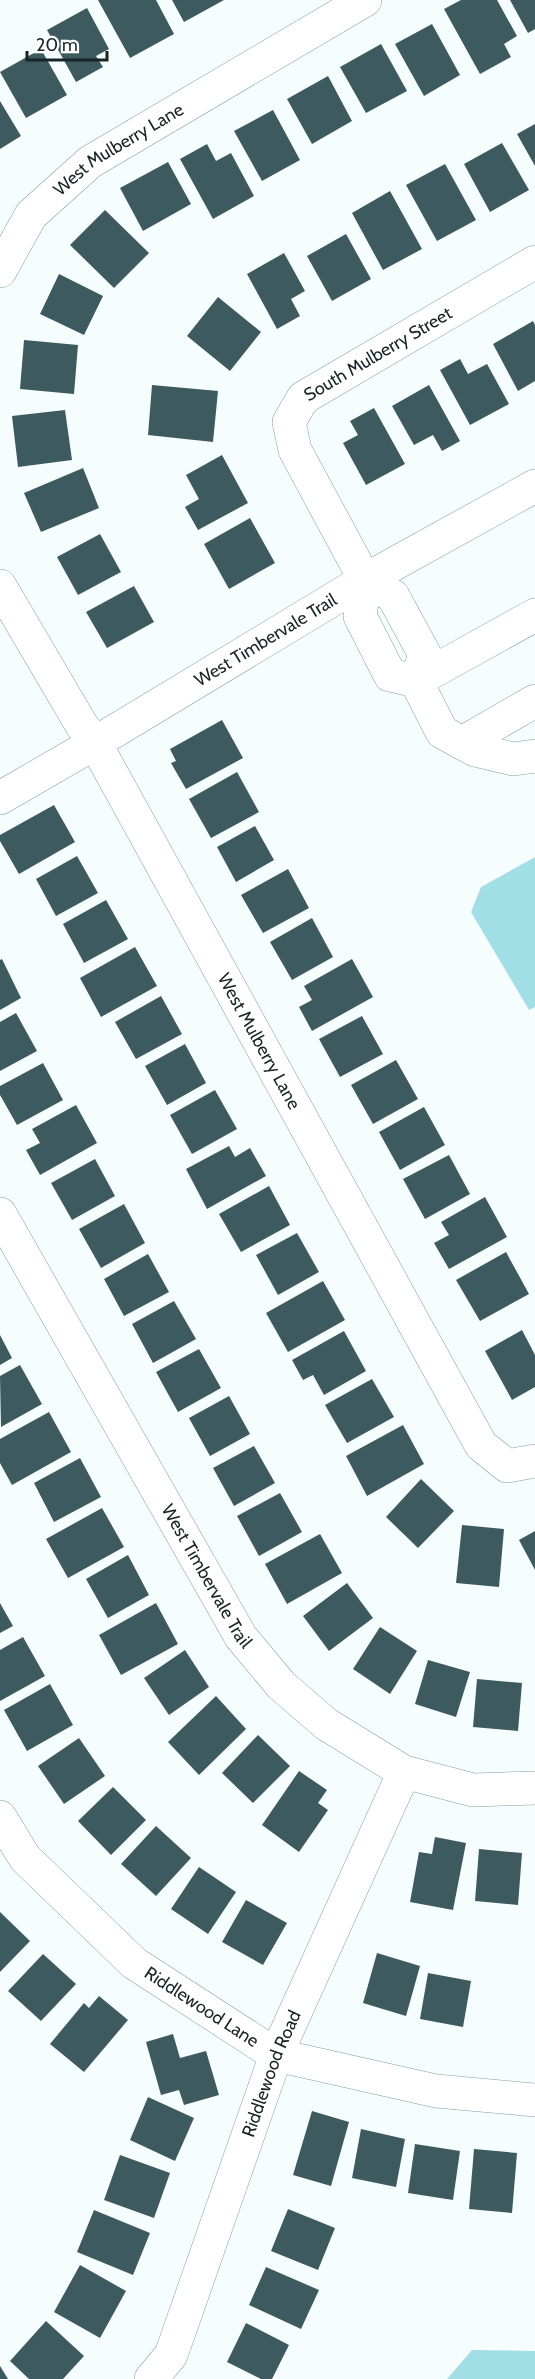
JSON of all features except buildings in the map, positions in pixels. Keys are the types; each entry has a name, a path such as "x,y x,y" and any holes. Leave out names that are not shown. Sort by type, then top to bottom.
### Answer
{"street":[{"name":"West Mulberry Lane","path":"0,270 32,215 90,162 365,0"},
{"name":"South Mulberry Street","path":"365,580 295,450 289,422 303,398 535,262"},
{"name":"West Timbervale Trail","path":"0,798 96,743 365,580 535,486"},
{"path":"365,580 393,596 425,655 416,681 442,732 475,750 513,759 535,756"},
{"name":"West Mulberry Lane","path":"0,586 81,724 96,743 481,1445 507,1467 535,1461"},
{"path":"416,681 535,615"},
{"path":"462,743 535,701"},
{"name":"West Timbervale Trail","path":"0,1214 11,1261 241,1637 281,1685 326,1724 404,1772 474,1790 535,1788"},
{"name":"Riddlewood Road","path":"151,2379 171,2355 276,2055 404,1772"},
{"name":"Riddlewood Lane","path":"0,1816 25,1858 134,1963 276,2055 436,2091 535,2100"}],"shaded area":[{"path":"535,857 535,1007 529,1010 471,912 481,887"},
{"path":"472,2350 535,2351 535,2379 447,2379"}]}
